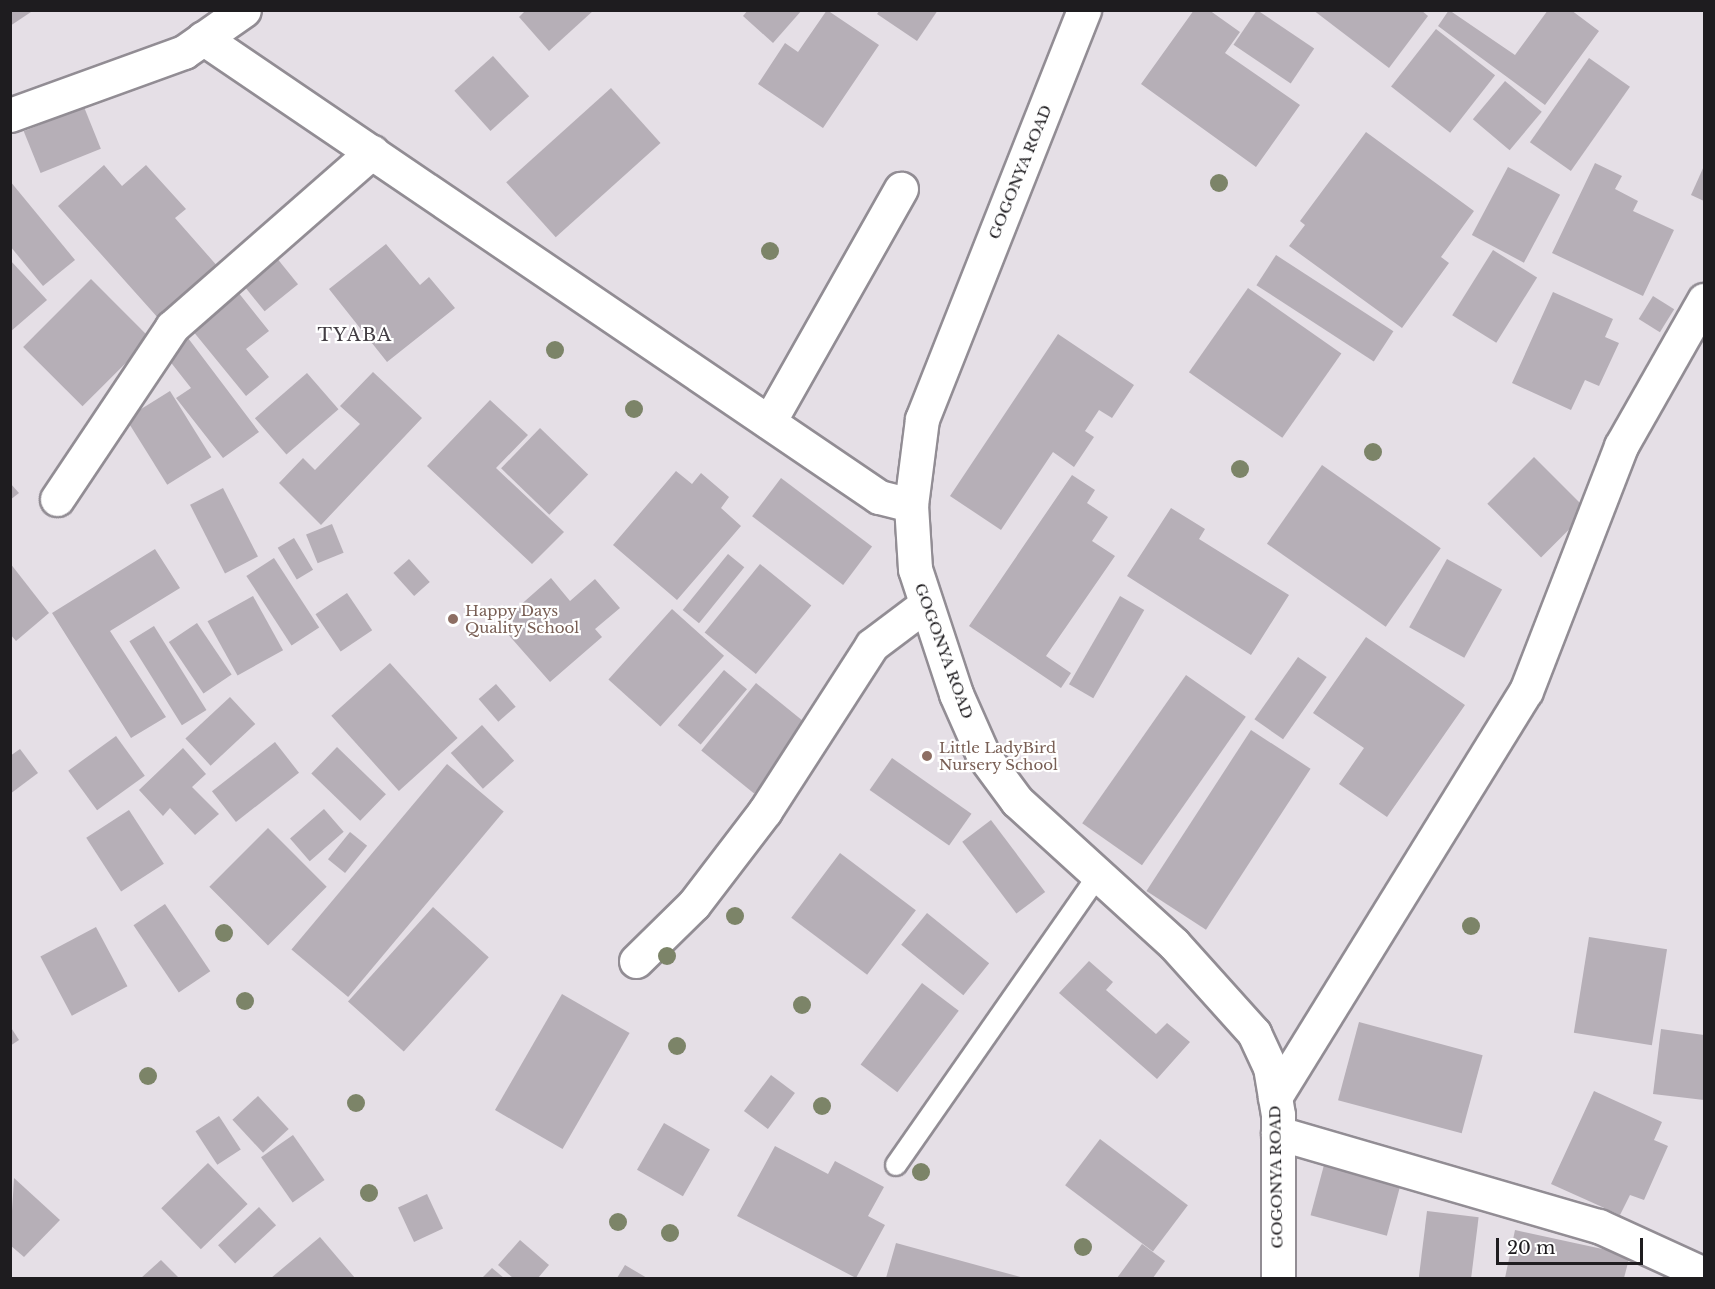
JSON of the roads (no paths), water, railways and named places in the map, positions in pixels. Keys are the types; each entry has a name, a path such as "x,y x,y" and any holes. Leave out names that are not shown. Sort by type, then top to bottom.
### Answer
{"street":[{"path":"10,115 184,52 244,10"},
{"name":"GOGONYA ROAD","path":"1084,10 922,419 911,505 915,568 925,605 983,755 1017,801 1174,944 1254,1033 1270,1067 1275,1097 1278,1133 1278,1278"},
{"path":"203,38 879,496 911,505"},
{"path":"57,499 172,327 372,153"},
{"path":"769,422 901,189"},
{"path":"1275,1097 1526,691 1621,446 1704,300"},
{"path":"636,961 694,904 765,812 872,645 925,605"},
{"path":"1278,1133 1599,1226 1704,1274"}],"lane":[{"path":"896,1166 1099,874"}],"place":[{"name":"Happy Days Quality School","path":"453,619"},
{"name":"Little LadyBird Nursery School","path":"927,756"}],"district":[{"name":"TYABA","path":"355,335"}]}
